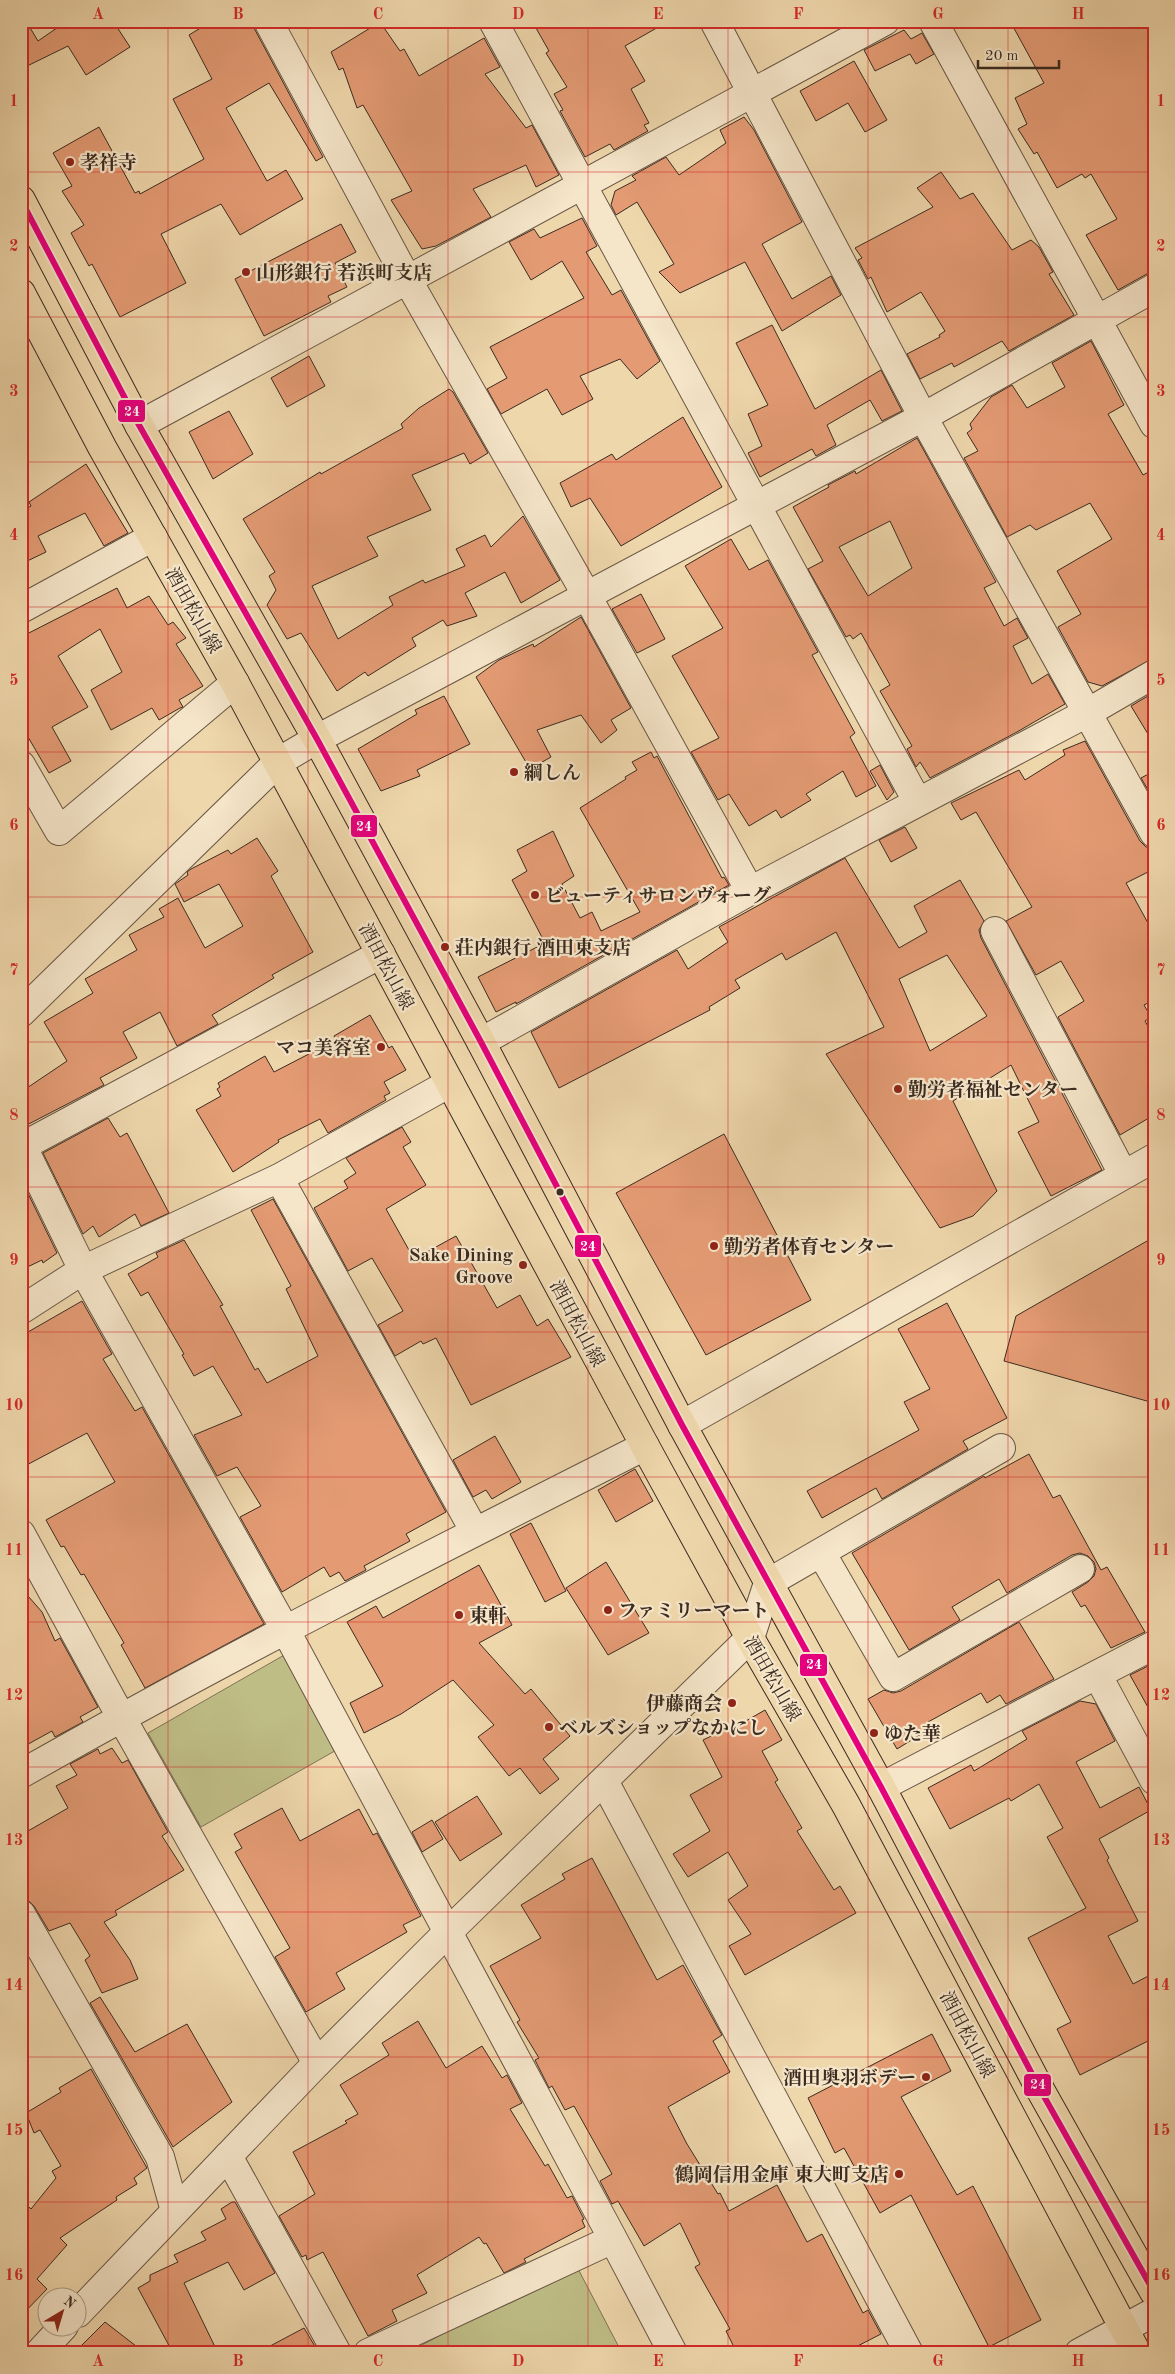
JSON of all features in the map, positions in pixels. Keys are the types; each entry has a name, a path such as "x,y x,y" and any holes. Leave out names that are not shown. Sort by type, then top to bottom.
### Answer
{"main road":[{"name":"酒田松山線","path":"21,200 139,425 316,739 481,1042 682,1425 881,1787 1040,2092 1154,2292"},
{"name":"酒田松山線","path":"21,293 102,447 278,762 645,1446 750,1638 846,1804 1137,2353"}],"street":[{"path":"268,21 407,280 587,596 750,891"},
{"path":"493,21 917,801"},
{"path":"714,21 754,93 923,417 1154,833"},
{"path":"139,425 583,187 885,21"},
{"path":"934,21 1154,424"},
{"path":"21,1012 278,762 316,739 923,417 1097,318 1154,288"},
{"path":"21,609 153,537"},
{"path":"481,1042 750,891 917,801 1088,713 1154,674"},
{"path":"21,765 60,831 235,683"},
{"path":"995,930 1123,1174"},
{"path":"381,954 22,1144 83,1270 286,1632 673,2353"},
{"path":"21,1310 83,1270 279,1178 450,1084"},
{"path":"682,1425 1154,1158"},
{"path":"279,1178 475,1532"},
{"path":"21,1774 121,1717 475,1532 645,1446"},
{"path":"88,2302 317,2063 447,1933 750,1638 768,1583 822,1554 1001,1448"},
{"path":"21,1534 121,1717 317,2063"},
{"path":"822,1554 893,1677 1080,1569"},
{"path":"881,1787 1098,1676 1154,1645"},
{"path":"1098,1676 1154,1780"},
{"path":"604,1781 910,2353"},
{"path":"21,1914 160,2157 175,2211"},
{"path":"228,2156 337,2353"},
{"path":"368,2353 613,2239"},
{"path":"1079,2353 1154,2312"},
{"path":"39,2353 55,2336"}],"shaded area":[{"path":"286,1654 340,1748 201,1827 148,1733"},
{"path":"575,2263 622,2353 407,2353"}],"building":[{"path":"21,21 26,21 38,41 67,21 113,21 130,47 86,75 68,46 21,69"},
{"path":"212,21 252,21 323,157 316,161 269,83 226,108 267,181 286,170 303,199 240,235 221,204 161,234 186,283 120,317 92,264 89,266 71,233 84,225 62,191 72,186 53,153 99,127 135,193 139,191 140,194 204,159 173,99 212,79 189,35"},
{"path":"532,21 669,21 625,46 645,81 631,89 649,123 644,125 648,131 614,150 610,144 585,157 560,111 563,110 554,94 567,87 546,53 549,51"},
{"path":"1010,21 1134,21 1138,29 1154,21 1154,270 1118,290 1086,235 1117,219 1091,174 1085,178 1082,174 1057,188 1037,152 1034,154 1018,129 1027,124 1015,98 1044,83"},
{"path":"380,22 400,51 404,49 419,76 484,38 500,67 485,74 526,128 532,125 559,175 536,187 526,165 473,189 491,217 436,246 422,249 391,200 412,191 363,105 357,108 343,68 339,70 331,52"},
{"path":"904,30 911,39 922,33 934,54 916,64 910,54 875,71 864,50"},
{"path":"854,61 887,120 865,132 848,103 816,121 800,91"},
{"path":"744,117 754,130 802,222 762,244 792,299 831,276 841,295 782,331 745,262 680,293 659,272 674,264 637,202 616,215 611,205 615,191 636,180 632,176 666,157 679,175 726,143 720,130"},
{"path":"941,172 960,199 973,193 1012,250 1031,240 1039,247 1053,272 1049,274 1074,315 1009,351 1002,341 954,367 952,363 920,379 907,354 940,337 939,335 945,331 921,292 887,312 871,277 868,279 858,260 862,258 855,248 933,207 917,188"},
{"path":"582,218 597,246 586,252 612,295 621,290 660,361 637,379 620,359 580,376 593,399 562,415 547,389 501,414 487,389 507,378 490,347 584,298 562,261 531,280 509,242 534,229 540,238"},
{"path":"341,224 356,252 335,263 347,287 328,296 331,302 264,336 235,279"},
{"path":"772,325 815,409 881,370 902,411 882,421 870,400 827,425 836,445 816,456 812,449 760,477 748,453 762,446 748,414 768,405 736,343"},
{"path":"1091,341 1124,405 1108,414 1143,475 1154,469 1154,658 1102,686 1088,682 1058,627 1081,614 1057,571 1112,539 1090,503 1036,530 1030,525 1007,537 964,458 978,451 967,433 972,429 970,424 991,397 1012,385 1027,408 1065,387 1052,363"},
{"path":"309,356 325,386 287,407 271,378"},
{"path":"449,389 453,392 488,453 470,464 464,453 412,475 431,510 367,537 378,556 312,586 338,639 393,605 389,597 423,580 425,583 465,566 456,549 485,535 491,547 523,516 560,580 521,603 505,572 465,593 477,616 447,626 443,620 412,638 416,646 368,676 365,672 337,691 301,633 287,639 267,605 276,590 269,576 275,572 243,519 320,472 321,474 403,428 401,424 419,408"},
{"path":"229,411 253,454 213,479 189,432"},
{"path":"683,417 722,487 621,546 590,498 571,507 560,483 612,454 616,460"},
{"path":"917,438 996,582 984,588 1004,626 1017,618 1028,638 1013,646 1032,684 1048,674 1065,704 930,778 920,762 916,767 907,749 912,746 880,691 890,685 861,633 853,639 850,635 846,637 808,569 823,561 793,507 829,487 828,485 855,471 856,474","holes":["890,521 912,568 868,596 839,547"]},
{"path":"86,464 128,533 104,546 85,513 38,536 46,552 21,564 21,505 24,510 31,506 29,502"},
{"path":"731,539 749,570 768,560 818,652 812,655 855,733 850,737 876,786 856,797 843,771 806,794 811,800 781,818 776,810 749,826 729,794 718,800 691,752 719,738 672,656 723,628 685,566"},
{"path":"117,588 127,608 149,596 168,625 173,622 186,638 176,644 203,686 179,700 183,707 159,720 152,708 111,730 91,690 122,672 100,629 58,656 88,707 52,727 71,761 49,773 21,725 21,637"},
{"path":"641,594 665,639 637,653 612,609"},
{"path":"581,617 631,708 611,720 617,730 601,743 581,715 537,730 551,757 530,769 476,677 499,660 533,644 534,647"},
{"path":"1153,693 1154,695 1154,744 1131,706"},
{"path":"444,696 470,744 417,770 420,776 381,791 358,749 417,714 415,710"},
{"path":"1085,741 1140,841 1146,847 1154,849 1154,869 1126,883 1154,934 1154,1000 1144,1005 1151,1017 1145,1021 1154,1037 1154,1115 1120,1135 1058,1017 1084,1001 1061,961 1036,975 1006,921 1032,907 976,812 961,820 951,803 1019,770 1025,780 1065,755 1063,750"},
{"path":"651,752 654,758 657,756 722,878 724,877 729,885 516,1004 516,1002 496,1012 478,977 545,943 512,880 527,871 517,850 553,831 574,876 562,884 580,918 592,912 601,931 640,912 580,808 626,779 625,777 637,770 632,762"},
{"path":"880,765 894,792 887,800 870,771"},
{"path":"1154,771 1154,800 1141,778"},
{"path":"905,827 917,848 891,862 879,840"},
{"path":"257,838 278,871 271,876 313,952 272,975 274,978 212,1015 218,1024 177,1046 160,1012 123,1032 137,1058 100,1078 104,1085 21,1128 21,1092 67,1061 44,1022 93,993 85,979 137,950 129,935 164,917 159,909 178,898 205,948 243,926 219,884 184,902 175,884 188,875 187,872 191,869 228,850 231,854"},
{"path":"845,858 899,948 927,932 914,906 960,880 984,921 979,930 981,938 1102,1170 1051,1196 1018,1132 1039,1122 1011,1065 953,1101 997,1191 973,1216 940,1228 826,1054 884,1027 836,932 786,960 782,953 735,980 740,988 709,1007 710,1010 559,1088 531,1032 677,950 688,969 728,942 719,927","holes":["947,955 987,1016 930,1051 899,979"]},
{"path":"370,1015 389,1048 392,1046 406,1070 384,1082 390,1093 384,1096 386,1100 328,1133 320,1119 278,1140 279,1142 233,1172 196,1110 221,1096 217,1089 220,1087 218,1083 265,1056 274,1072 336,1040 334,1036"},
{"path":"108,1118 120,1137 127,1133 169,1213 141,1226 135,1214 99,1237 93,1226 83,1234 43,1153"},
{"path":"402,1127 411,1142 403,1147 426,1185 386,1209 414,1259 456,1236 497,1308 520,1295 537,1326 548,1319 571,1357 471,1405 436,1338 423,1344 421,1341 395,1356 378,1325 403,1311 372,1258 348,1271 314,1208 348,1188 344,1181 356,1173 346,1158"},
{"name":"勤労者体育センター","path":"724,1134 811,1300 706,1355 616,1193"},
{"path":"21,1179 57,1253 43,1263 42,1260 21,1270"},
{"path":"273,1199 446,1512 406,1534 410,1541 364,1566 366,1570 345,1581 339,1572 330,1577 324,1567 282,1592 240,1517 261,1506 237,1467 217,1476 194,1435 242,1415 213,1366 194,1376 182,1355 184,1354 148,1292 141,1296 128,1274 158,1257 156,1253 184,1240 223,1305 220,1306 255,1370 258,1368 267,1383 318,1356 286,1289 291,1286 251,1210"},
{"path":"1154,1237 1154,1403 1004,1361 1016,1316"},
{"path":"82,1301 112,1354 103,1359 135,1411 142,1407 264,1624 145,1688 121,1645 124,1643 84,1574 81,1575 64,1546 61,1547 46,1520 115,1482 87,1433 21,1468 21,1336"},
{"path":"947,1303 1007,1418 963,1441 968,1449 882,1499 876,1488 822,1518 807,1491 919,1430 904,1402 930,1389 898,1329"},
{"path":"495,1436 521,1482 492,1499 486,1490 473,1497 453,1460"},
{"path":"1029,1454 1053,1498 1060,1495 1101,1570 1107,1567 1145,1632 1111,1648 1085,1605 1081,1607 1072,1592 1088,1582 1094,1576 1096,1569 1094,1562 1088,1556 1080,1553 1072,1555 1007,1593 999,1579 952,1607 960,1620 909,1650 852,1553 984,1476 985,1478"},
{"path":"635,1469 653,1501 616,1522 598,1490"},
{"path":"531,1523 566,1591 545,1602 510,1534"},
{"name":"ファミリーマート","path":"606,1562 649,1633 608,1655 566,1588"},
{"path":"479,1565 512,1625 479,1643 525,1694 531,1689 570,1736 543,1759 559,1779 540,1794 520,1768 509,1776 478,1737 494,1725 453,1680 401,1714 364,1733 350,1703 383,1686 347,1622 376,1606 383,1618"},
{"path":"21,1588 42,1612 55,1641 60,1638 98,1707 80,1717 83,1722 55,1737 52,1731 21,1748"},
{"path":"1019,1622 1054,1679 1006,1704 1000,1695 987,1703 981,1693 928,1722 931,1728 897,1749 868,1699 884,1690 893,1693 901,1691"},
{"path":"1154,1663 1154,1718 1130,1675"},
{"path":"1080,1701 1096,1704 1115,1741 1076,1762 1100,1808 1139,1787 1151,1810 1099,1839 1109,1858 1107,1860 1138,1921 1108,1936 1133,1984 1154,1973 1154,2038 1080,2075 1057,2029 1071,2022 1028,1938 1086,1908 1047,1837 1063,1828 1039,1784 1011,1801 1009,1798 950,1829 928,1788 971,1765 974,1771 1027,1739 1022,1731"},
{"path":"765,1710 782,1740 762,1751 778,1780 775,1782 802,1828 797,1831 834,1890 840,1886 856,1913 745,1975 729,1946 751,1934 728,1900 748,1886 728,1852 688,1877 673,1854 710,1831 690,1795 722,1777 703,1740 730,1727 732,1729"},
{"path":"112,1748 122,1763 128,1760 168,1832 162,1836 184,1870 115,1911 117,1915 104,1922 130,1960 138,1979 102,1993 85,1960 90,1956 70,1923 49,1931 34,1906 28,1900 21,1898 21,1835 68,1808 56,1786 77,1775 70,1764 98,1749 100,1754"},
{"path":"477,1796 502,1834 460,1861 435,1822"},
{"path":"282,1808 300,1841 359,1809 373,1835 377,1833 421,1916 403,1925 407,1932 336,1973 345,1989 306,2012 275,1957 290,1948 235,1852 242,1848 234,1834"},
{"path":"432,1820 443,1839 422,1852 412,1832"},
{"path":"592,1858 657,1980 683,1965 722,2035 713,2041 730,2072 668,2107 687,2144 718,2194 720,2193 729,2211 777,2185 807,2242 822,2234 863,2313 868,2310 881,2334 844,2353 737,2353 726,2331 730,2329 695,2267 700,2264 680,2223 644,2246 618,2201 612,2204 600,2181 612,2174 574,2106 565,2110 552,2086 549,2088 535,2060 539,2058 517,2022 520,2020 490,1966 541,1938 521,1905 565,1879 562,1874"},
{"path":"100,1997 135,2052 187,2024 232,2102 173,2147 90,2003"},
{"path":"418,2021 446,2068 482,2046 502,2078 507,2075 522,2103 510,2109 545,2166 548,2164 567,2198 572,2196 584,2219 582,2220 585,2227 524,2259 526,2262 504,2273 486,2243 484,2244 479,2237 417,2275 427,2293 392,2310 397,2321 368,2336 323,2252 307,2260 306,2255 302,2257 279,2216 315,2194 293,2152 347,2123 345,2121 358,2114 340,2085 389,2055 382,2043"},
{"path":"932,2034 951,2071 901,2097 957,2195 973,2186 1041,2320 989,2347 911,2195 880,2213 844,2148 835,2153 808,2098"},
{"path":"91,2069 147,2168 134,2178 137,2184 116,2197 117,2200 60,2238 67,2245 37,2279 44,2286 38,2286 38,2298 21,2316 21,2199 31,2209 56,2178 52,2171 61,2166 40,2130 34,2133 26,2113 61,2092 59,2088"},
{"path":"235,2202 275,2273 244,2290 228,2262 184,2283 218,2353 173,2353 138,2288 150,2281 150,2275 178,2262 174,2255 206,2240 201,2232 226,2219 221,2209"},
{"path":"105,2322 145,2353 74,2353"},
{"path":"304,2328 319,2353 257,2353"}],"transit line":[{"name":"24","path":"21,200 139,425 317,739 481,1042 682,1425 881,1787 1041,2091 1154,2292"}],"place":[{"name":"孝祥寺","path":"70,162"},
{"name":"山形銀行 若浜町支店","path":"246,272"},
{"name":"綱しん","path":"514,772"},
{"name":"ビューティサロンヴォーグ","path":"535,895"},
{"name":"荘内銀行 酒田東支店","path":"445,947"},
{"name":"マコ美容室","path":"381,1047"},
{"name":"勤労者福祉センター","path":"898,1089"},
{"name":"勤労者体育センター","path":"714,1246"},
{"name":"Sake Dining Groove","path":"523,1265"},
{"name":"ファミリーマート","path":"608,1610"},
{"name":"東軒","path":"459,1615"},
{"name":"伊藤商会","path":"732,1703"},
{"name":"ベルズショップなかにし","path":"549,1727"},
{"name":"ゆた華","path":"874,1733"},
{"name":"酒田奥羽ボデー","path":"926,2077"},
{"name":"鶴岡信用金庫 東大町支店","path":"899,2174"}]}
